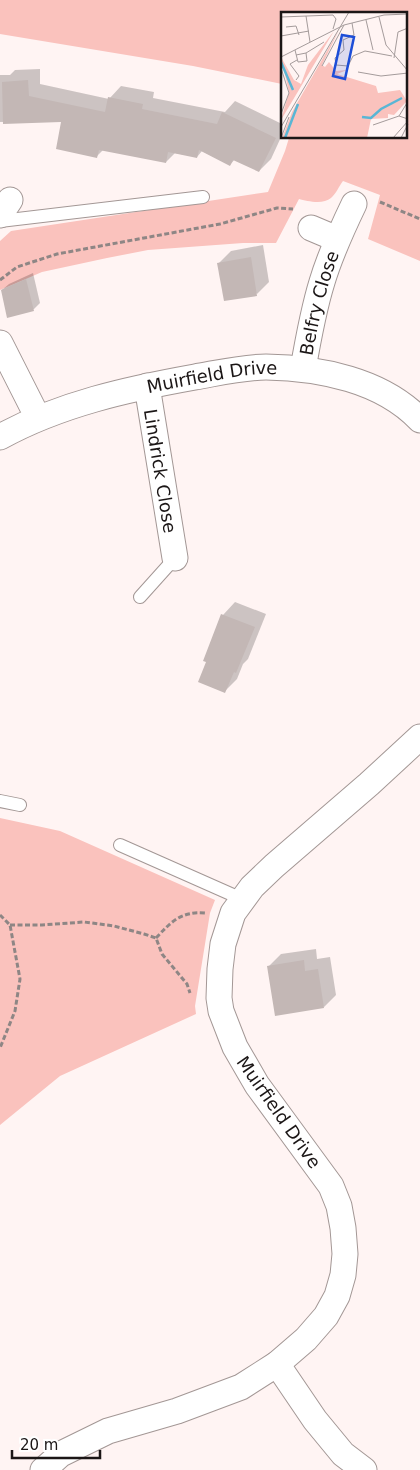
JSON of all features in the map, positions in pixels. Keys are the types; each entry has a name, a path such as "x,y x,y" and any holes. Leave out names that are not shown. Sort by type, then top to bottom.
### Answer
{"street":[{"name":"Belfry Close","path":"303,369 322,282 338,239 354,204"},
{"name":"Belfry Close","path":"306,218 338,239"},
{"path":"0,343 38,418"},
{"name":"Muirfield Drive","path":"0,437 38,418 86,401 147,386 223,372 265,367 303,369 346,378 394,398 420,420"},
{"name":"Lindrick Close","path":"147,386 174,558"},
{"name":"Muirfield Drive","path":"43,1470 61,1454 108,1431 177,1411 241,1387 277,1364 306,1339 326,1316 337,1296 343,1275 345,1254 339,1206 331,1186 257,1085 235,1047 221,1011 219,998 223,944 237,906 252,886 420,737"},
{"path":"277,1364 315,1420 343,1454 364,1470"}],"lane":[{"path":"4,212 203,197"},
{"path":"140,597 174,558"},
{"path":"0,801 20,805"},
{"path":"120,845 237,906"}],"path":[{"path":"354,204 358,192 420,219"},
{"path":"0,280 17,267 57,254 220,224 278,208 306,218"},
{"path":"156,938 179,916 237,906"},
{"path":"0,915 10,925 20,979 15,1011 0,1048"},
{"path":"10,925 84,922 121,928 156,938"},
{"path":"156,938 162,954 187,984 195,1006 221,1011"}],"shaded area":[{"path":"0,0 420,0 420,261 368,239 380,195 343,181 328,200 315,202 299,199 276,243 243,243 148,250 42,272 0,290 0,241 11,231 268,192 289,139 408,139 408,12 281,12 281,84 193,66 0,34"},
{"path":"0,818 60,831 215,900 210,913 195,1006 196,1014 60,1076 0,1125"}],"building":[{"path":"28,80 29,96 105,112 108,97 143,104 142,109 217,124 222,112 276,138 259,172 233,160 230,166 199,150 197,158 168,152 166,163 99,150 97,158 56,149 61,122 3,124 2,82"},
{"path":"251,257 257,296 224,301 217,263"},
{"path":"26,279 34,311 7,318 1,290"},
{"path":"221,614 255,627 236,673 234,672 225,693 198,682 206,662 203,661"},
{"path":"304,960 305,971 318,969 324,1008 275,1016 267,966"}]}
